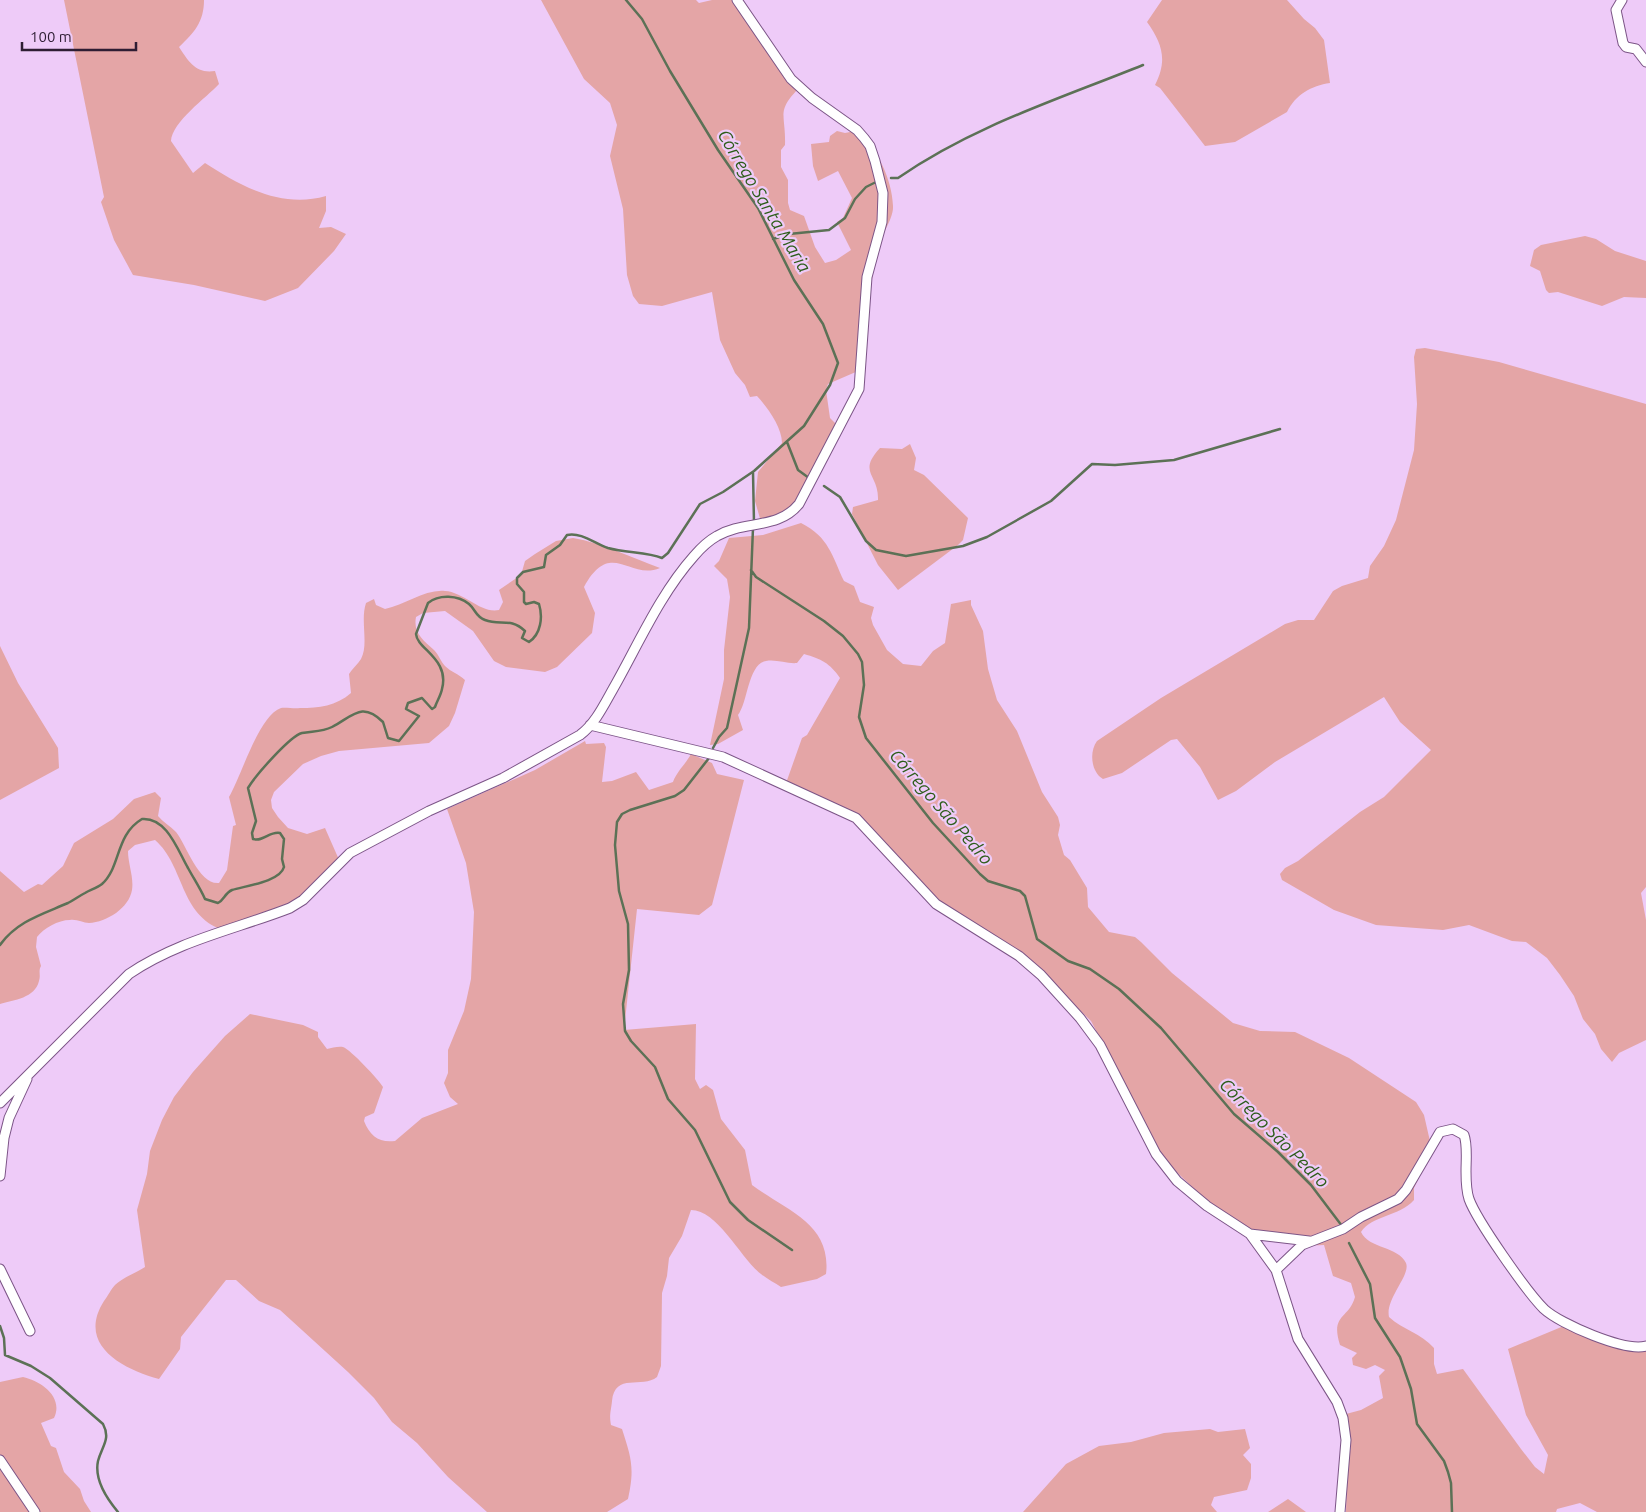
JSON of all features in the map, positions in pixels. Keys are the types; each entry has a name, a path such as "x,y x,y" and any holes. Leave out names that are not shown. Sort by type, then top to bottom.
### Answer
{"street":[{"path":"0,1103 128,974 145,963 185,945 290,908 303,900 350,853 429,811 457,800 502,778 580,735 590,725 658,608 692,558 717,536 787,516 800,504 820,462 855,400 861,376 867,277 884,210 880,176 870,146 857,130 819,103 791,79 737,0"},
{"path":"1622,0 1616,10 1623,44 1626,47 1636,49 1646,62"},
{"path":"590,725 723,757 856,818 942,909 1019,956 1051,985 1095,1037 1165,1168 1177,1181 1207,1206 1250,1234 1276,1270 1298,1339 1336,1402 1343,1418 1346,1440 1340,1512"},
{"path":"0,1176 4,1138 9,1118 30,1072"},
{"path":"1276,1270 1296,1249 1309,1241 1343,1229 1361,1217 1398,1199 1406,1190 1437,1134 1447,1129 1458,1129 1466,1138 1466,1182 1472,1207 1538,1302 1557,1318 1603,1338 1638,1347 1646,1346"},
{"path":"1250,1234 1309,1241"},
{"path":"0,1269 30,1331"},
{"path":"0,1460 35,1512"}],"shaded area":[{"path":"64,0 204,0 200,21 179,47 198,69 215,71 219,84 183,118 177,126 171,141 193,173 205,163 246,187 261,193 292,199 326,196 326,211 319,228 331,227 346,234 334,251 298,288 265,301 194,285 133,275 114,240 101,202 104,197"},
{"path":"541,0 696,0 699,3 712,0 742,0 768,45 801,86 785,108 785,145 781,150 781,167 788,180 788,203 790,210 804,216 815,247 825,263 836,260 851,250 837,222 843,218 852,198 838,171 818,181 813,166 811,144 829,142 830,136 837,131 845,133 860,130 872,147 887,175 893,211 876,253 870,296 865,368 828,384 826,390 830,418 838,426 794,507 761,522 755,501 758,472 782,443 780,430 769,411 757,396 750,397 745,385 735,373 720,340 712,292 662,306 639,304 633,296 627,275 623,209 610,156 617,125 610,103 584,79"},
{"path":"1162,0 1287,0 1315,28 1324,40 1330,83 1317,86 1305,92 1295,100 1287,112 1235,142 1205,146 1160,88 1155,85 1161,68 1162,52 1147,22"},
{"path":"1585,236 1596,239 1615,251 1646,261 1646,298 1624,297 1602,306 1558,292 1549,293 1546,290 1540,271 1530,266 1534,250 1541,245"},
{"path":"1425,348 1499,362 1646,404 1646,887 1641,893 1646,920 1646,1040 1619,1053 1612,1062 1601,1049 1595,1034 1583,1019 1574,996 1560,975 1547,958 1526,942 1512,941 1469,925 1443,930 1376,925 1334,910 1282,880 1280,874 1285,868 1298,861 1360,812 1384,797 1431,750 1400,722 1384,697 1275,762 1236,791 1218,800 1200,767 1177,739 1171,740 1122,773 1103,779 1096,772 1092,762 1094,746 1097,741 1161,698 1285,624 1298,620 1314,620 1333,591 1342,586 1368,578 1370,566 1384,546 1396,520 1414,450 1417,404 1414,357 1416,349"},
{"path":"910,444 916,458 914,470 924,475 968,518 963,540 898,590 878,565 852,514 853,507 878,500 876,484 870,469 873,456 880,448 902,449"},
{"path":"801,523 818,534 824,541 833,555 844,581 854,586 860,602 874,607 871,618 873,625 887,650 903,664 921,666 933,651 945,643 951,604 971,600 971,605 983,631 988,669 997,700 1017,731 1042,792 1058,817 1060,825 1058,835 1064,855 1070,860 1087,888 1088,907 1109,932 1135,937 1172,973 1233,1023 1260,1031 1295,1032 1349,1058 1416,1102 1424,1115 1432,1150 1414,1188 1414,1200 1401,1210 1372,1222 1361,1232 1370,1242 1397,1253 1406,1263 1407,1268 1391,1303 1389,1317 1434,1348 1434,1364 1437,1374 1463,1369 1521,1449 1535,1467 1544,1474 1548,1455 1526,1415 1508,1349 1571,1323 1583,1330 1646,1347 1646,1512 1597,1512 1580,1503 1557,1509 1556,1512 1346,1512 1347,1469 1351,1446 1346,1414 1361,1410 1383,1398 1379,1376 1385,1370 1375,1365 1366,1369 1353,1365 1352,1358 1357,1353 1340,1345 1337,1328 1355,1297 1351,1283 1333,1276 1324,1245 1299,1245 1256,1233 1237,1223 1219,1210 1168,1164 1163,1166 1158,1148 1091,1021 1023,955 961,925 861,822 785,786 802,738 807,735 840,678 829,665 804,654 797,663 766,661 760,664 755,669 738,715 743,730 718,744 710,745 724,679 724,650 730,597 727,579 714,566 719,561 729,538 763,535"},
{"path":"573,538 606,547 660,568 649,571 639,570 612,563 603,565 594,573 584,587 595,613 592,633 557,667 545,672 506,667 494,661 473,631 445,611 423,613 416,617 416,628 420,636 436,652 445,666 465,680 455,713 449,726 429,743 339,751 321,756 303,764 274,792 271,800 272,808 288,828 307,834 325,828 340,862 295,905 223,930 209,923 198,913 190,902 165,851 155,840 135,845 128,851 132,875 132,890 127,903 116,913 103,920 89,923 65,920 43,931 37,937 36,947 41,966 37,987 29,995 0,1004 0,871 24,892 38,884 42,885 63,866 74,843 113,819 134,799 155,792 161,798 158,816 176,832 194,864 205,878 219,883 227,870 233,826 236,825 229,797 258,734 265,722 273,713 281,708 321,707 339,701 351,693 349,674 360,661 363,653 365,639 364,610 366,603 374,599 376,605 385,609 430,592 445,591 459,595 486,609 499,610 503,602 499,590 521,575 525,561 556,541"},
{"path":"0,646 18,683 58,748 59,768 0,800"},
{"path":"585,741 586,744 604,743 606,747 602,782 612,781 636,772 649,790 673,782 691,754 712,763 717,774 744,780 712,905 699,915 637,909 624,1030 696,1024 695,1079 700,1089 706,1085 713,1090 721,1119 745,1150 752,1185 804,1220 814,1230 822,1242 826,1257 826,1274 817,1279 781,1287 763,1276 753,1267 729,1236 711,1218 701,1212 691,1210 682,1236 669,1258 667,1276 662,1293 661,1366 657,1377 644,1382 624,1384 618,1387 614,1392 612,1401 611,1425 622,1429 631,1463 632,1471 628,1499 607,1512 487,1512 448,1477 417,1443 392,1422 374,1398 348,1372 280,1310 259,1301 236,1280 226,1280 181,1337 180,1349 159,1379 131,1369 118,1362 108,1353 100,1342 96,1330 97,1317 104,1301 115,1285 145,1267 137,1210 147,1174 150,1151 162,1120 174,1097 193,1072 225,1036 250,1014 303,1025 318,1032 318,1037 327,1049 343,1047 358,1059 383,1087 374,1113 365,1117 364,1121 369,1131 380,1140 395,1141 422,1118 458,1104 450,1097 444,1083 448,1073 448,1050 464,1011 471,979 474,912 466,863 447,809 535,770"},
{"path":"23,1377 43,1386 53,1397 56,1403 54,1418 41,1423 51,1446 56,1448 64,1472 80,1489 84,1501 91,1512 0,1512 0,1382"},
{"path":"1210,1429 1218,1432 1245,1429 1250,1448 1243,1455 1251,1464 1251,1478 1247,1490 1214,1497 1211,1505 1217,1512 1023,1512 1066,1464 1099,1446 1131,1442 1164,1433"},
{"path":"1288,1499 1306,1512 1268,1512"}],"waterway":[{"name":"Córrego Santa Maria","path":"0,945 22,924 68,903 102,884 112,869 122,842 133,826 142,819 158,823 171,836 205,899 218,903 232,890 261,883 276,876 284,867 282,859 284,839 280,833 257,840 253,839 252,833 256,821 248,788 281,749 289,741 302,733 328,729 363,711 369,712 383,722 388,738 399,741 419,716 406,709 408,703 422,698 432,709 435,707 442,689 443,679 441,670 438,662 422,645 416,634 428,603 443,597 460,599 469,604 479,617 485,620 510,623 520,627 525,631 522,638 529,642 536,635 540,625 540,609 539,604 534,602 526,604 524,602 524,592 517,584 517,578 523,572 544,567 546,555 560,545 567,535 578,535 608,548 662,558 668,553 700,504 723,492 754,471 804,426 830,385 838,363 823,324 794,280 758,208 718,150 670,71 642,19 626,0"},
{"path":"891,178 898,178 956,143 986,128 1143,65"},
{"path":"773,239 789,234 829,230 845,218 855,199 866,187 878,181"},
{"path":"824,486 840,497 866,541 876,550 906,556 963,546 987,537 1051,501 1092,464 1115,465 1174,460 1280,429"},
{"path":"787,442 798,470 809,478"},
{"path":"753,472 754,523"},
{"path":"713,748 727,728 749,628 753,528"},
{"name":"Córrego São Pedro","path":"751,570 756,577 824,621 843,636 858,654 862,662 864,685 859,717 866,738 933,823 980,874 988,881 1020,891 1025,896 1037,939 1068,961 1090,969 1119,989 1161,1028 1234,1114 1278,1152 1311,1185 1342,1226"},
{"path":"709,758 684,790 675,796 630,810 622,814 617,822 615,845 619,891 628,924 629,970 623,1004 625,1031 631,1041 655,1067 668,1099 695,1130 730,1202 748,1220 792,1250"},
{"name":"Córrego São Pedro","path":"1349,1243 1370,1284 1375,1318 1400,1357 1411,1389 1417,1424 1444,1461 1451,1483 1452,1512"},
{"path":"0,1326 4,1338 5,1355 31,1366 50,1378 103,1424 106,1438 98,1461 98,1475 102,1489 118,1512"}]}
